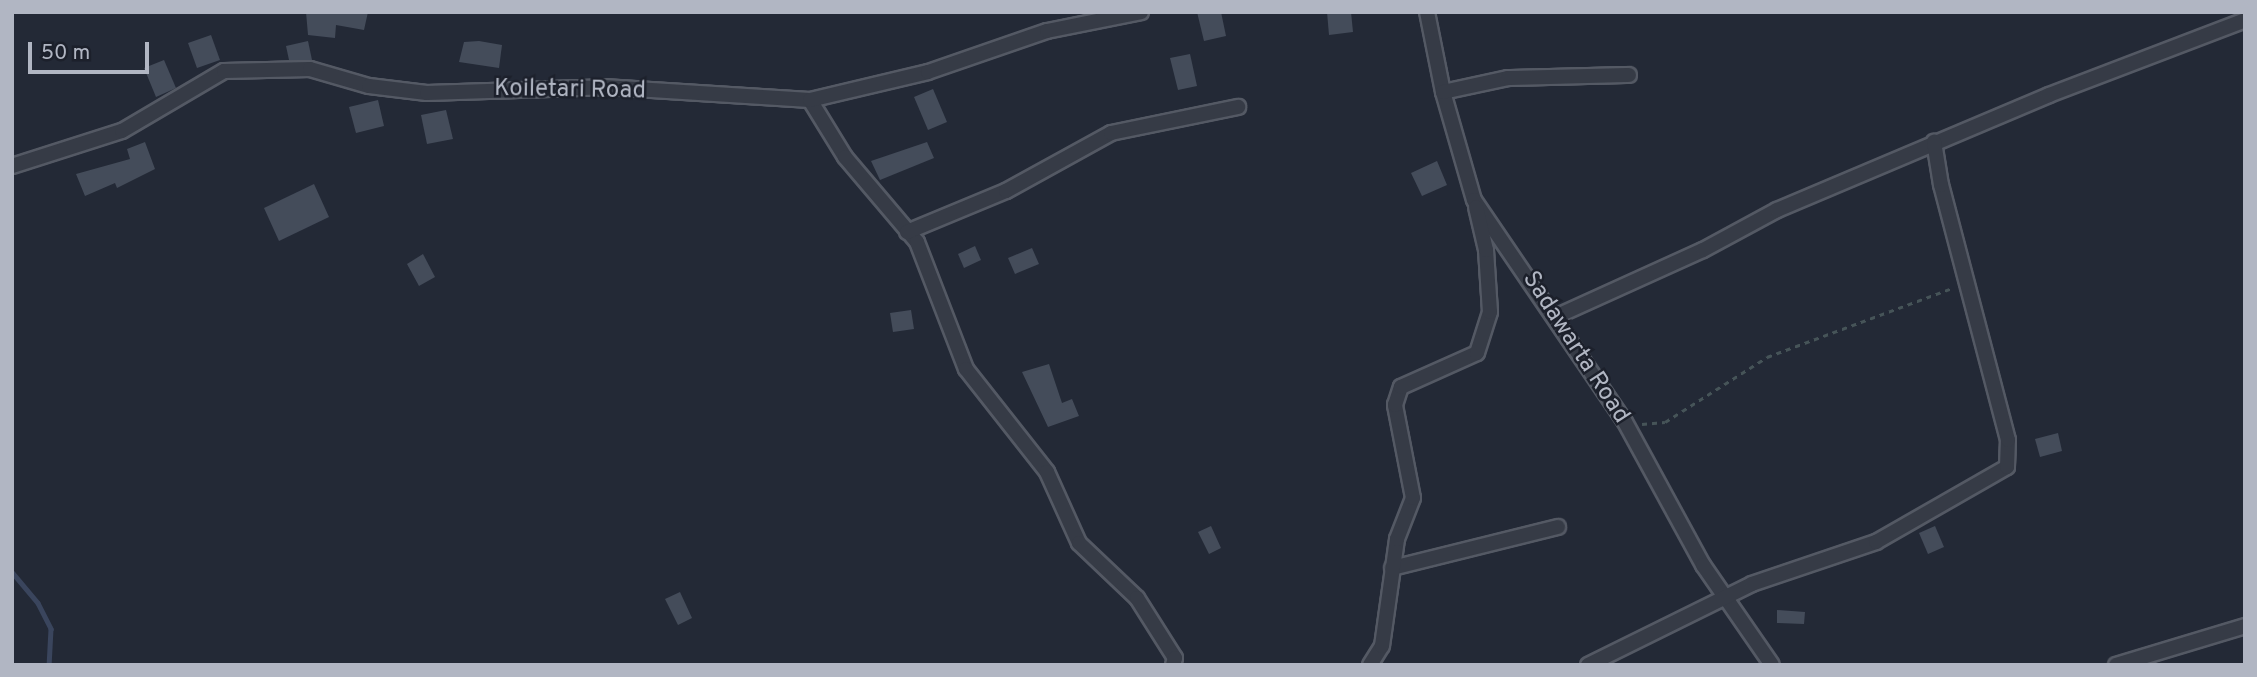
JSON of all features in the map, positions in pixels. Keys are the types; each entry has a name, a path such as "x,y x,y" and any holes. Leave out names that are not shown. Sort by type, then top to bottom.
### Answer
{"street":[{"name":"Koiletari Road","path":"12,166 122,131 225,71 310,69 369,86 427,93 604,87 810,100 928,72 1047,31 1141,12"},
{"name":"Sadawarta Road","path":"1427,12 1443,92 1474,200 1625,422 1725,597 1772,665"},
{"path":"1555,317 1703,250 1777,209 1934,142 2245,20"},
{"path":"1443,92 1508,78 1629,75"},
{"path":"810,100 845,157 917,242 966,369 1047,472 1079,543 1137,598 1177,662"},
{"path":"907,232 1006,191 1111,133 1238,107"},
{"path":"1588,665 1725,597 1876,542 2007,467 2008,440 1966,283 1934,142"},
{"path":"1370,665 1382,646 1392,568 1413,498 1395,405 1401,387 1477,353 1490,312 1486,250 1474,200"},
{"path":"1392,568 1558,527"},
{"path":"2116,665 2245,626"}],"path":[{"path":"1625,422 1665,422 1767,356 1966,283"}],"building":[{"path":"306,12 368,12 364,30 336,25 335,38 308,35"},
{"path":"1197,12 1221,12 1226,36 1204,41"},
{"path":"1327,12 1351,12 1353,32 1329,35"},
{"path":"211,35 220,60 197,68 188,43"},
{"path":"308,41 312,60 289,60 286,46"},
{"path":"479,41 502,45 499,68 459,62 464,42"},
{"path":"1190,54 1197,86 1178,90 1170,58"},
{"path":"164,60 176,88 156,97 144,68"},
{"path":"933,89 947,122 928,130 914,97"},
{"path":"378,100 384,126 356,133 349,107"},
{"path":"446,110 453,139 427,144 421,115"},
{"path":"145,142 155,169 117,188 115,183 85,196 76,174 130,159 127,149"},
{"path":"927,142 934,158 880,180 871,161"},
{"path":"1437,161 1447,185 1422,196 1411,173"},
{"path":"314,184 329,217 279,241 264,208"},
{"path":"975,246 981,260 964,268 958,254"},
{"path":"1032,248 1039,264 1015,274 1008,258"},
{"path":"423,254 435,277 419,286 407,264"},
{"path":"911,310 914,329 893,332 890,313"},
{"path":"1049,364 1062,403 1072,399 1079,416 1048,427 1022,372"},
{"path":"2058,433 2062,451 2040,457 2035,439"},
{"path":"1211,526 1221,548 1209,554 1198,532"},
{"path":"1935,526 1944,547 1928,554 1919,533"},
{"path":"680,592 692,618 678,625 665,599"},
{"path":"1777,610 1805,612 1804,624 1777,623"}],"waterway":[{"path":"12,572 38,603 51,629 49,665"}]}
